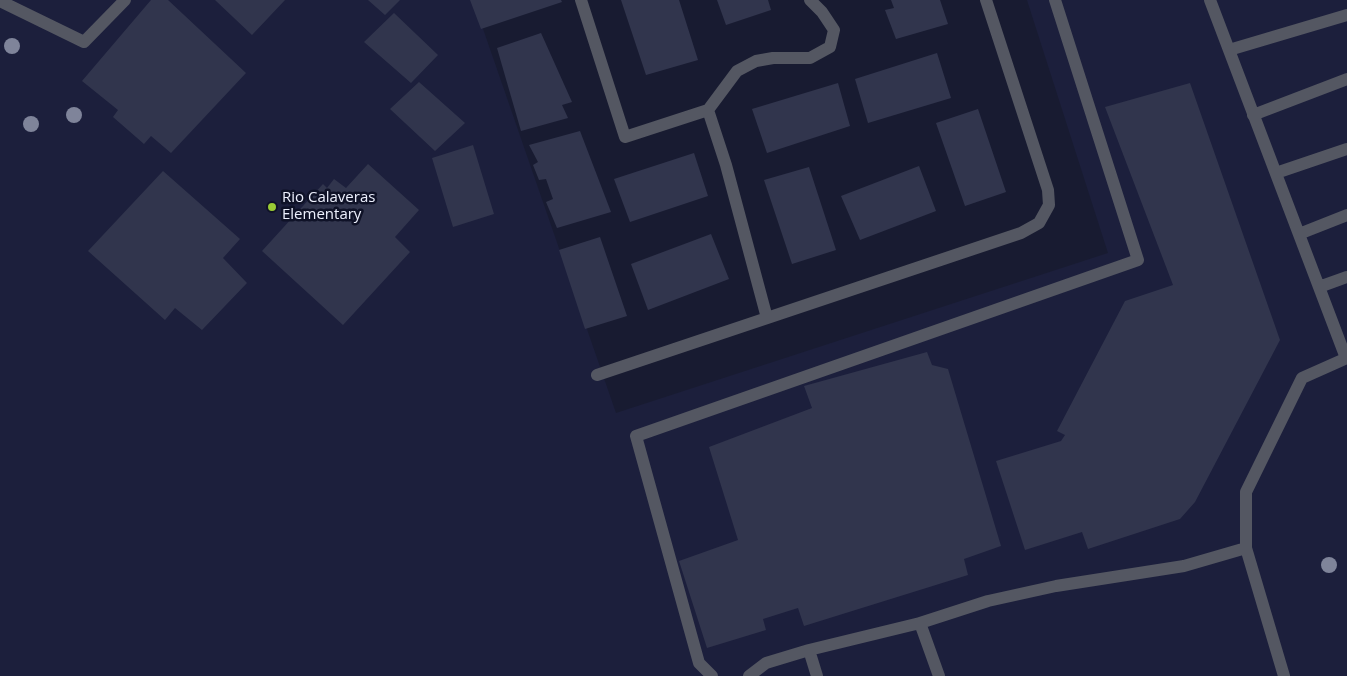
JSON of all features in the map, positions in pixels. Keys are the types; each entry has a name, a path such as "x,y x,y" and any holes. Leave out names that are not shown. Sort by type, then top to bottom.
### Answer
{"lane":[{"path":"0,1 84,42 125,0"},
{"path":"581,0 625,138 708,110 737,71 756,61 773,58 810,58 830,47 834,30 822,12 810,0"},
{"path":"597,375 1021,233 1039,223 1049,205 1048,190 986,0"},
{"path":"712,676 699,663 636,436 1138,260 1054,0"},
{"path":"1210,0 1346,358 1302,378 1246,492 1246,548 1284,676"},
{"path":"1229,50 1347,15"},
{"path":"1253,115 1347,79"},
{"path":"708,110 726,165 767,318"},
{"path":"1276,173 1347,149"},
{"path":"1299,234 1347,215"},
{"path":"1319,287 1347,277"},
{"path":"749,676 766,663 809,650 920,624 988,601 1117,575 1184,566 1246,548"},
{"path":"920,624 939,676"},
{"path":"809,650 817,676"}],"shaded area":[{"path":"0,0 473,0 616,413 1108,253 1027,0 1347,0 1347,676 0,676"}],"building":[{"path":"151,0 168,0 246,73 171,153 151,136 144,144 113,117 118,110 82,81"},
{"path":"215,0 285,0 252,35"},
{"path":"368,0 400,0 385,15"},
{"path":"470,0 561,0 562,2 481,29"},
{"path":"621,0 679,0 698,60 646,75"},
{"path":"717,0 768,0 771,10 726,25"},
{"path":"891,0 940,0 948,24 896,39 885,10 894,8"},
{"path":"394,13 438,55 411,83 364,42"},
{"path":"541,33 572,102 562,105 568,118 521,131 497,48"},
{"path":"937,53 951,98 868,123 855,79"},
{"path":"419,82 465,123 435,151 390,109"},
{"path":"838,83 850,126 767,153 752,109"},
{"path":"1190,83 1280,340 1195,502 1180,519 1088,549 1082,532 1025,550 996,461 1061,441 1065,435 1057,431 1125,301 1173,285 1105,107"},
{"path":"978,109 1006,192 965,206 936,123"},
{"path":"580,131 611,212 557,228 546,202 553,199 546,179 539,180 533,165 538,162 529,145"},
{"path":"473,145 494,214 453,227 432,158"},
{"path":"694,153 708,196 630,222 614,179"},
{"path":"368,164 419,210 395,237 410,252 343,325 262,251 323,184 327,188 334,179 346,188"},
{"path":"919,166 936,211 860,240 841,196"},
{"path":"809,167 836,250 792,264 764,180"},
{"path":"163,171 240,239 223,258 247,283 202,330 175,308 165,320 88,251"},
{"path":"711,234 729,279 648,310 631,264"},
{"path":"600,237 627,316 585,329 559,250"},
{"path":"927,352 932,365 948,369 1001,546 964,559 968,575 804,626 798,608 763,619 766,630 707,648 679,561 738,540 709,447 812,408 804,386"}],"place":[{"name":"Rio Calaveras Elementary","path":"272,207"}]}
